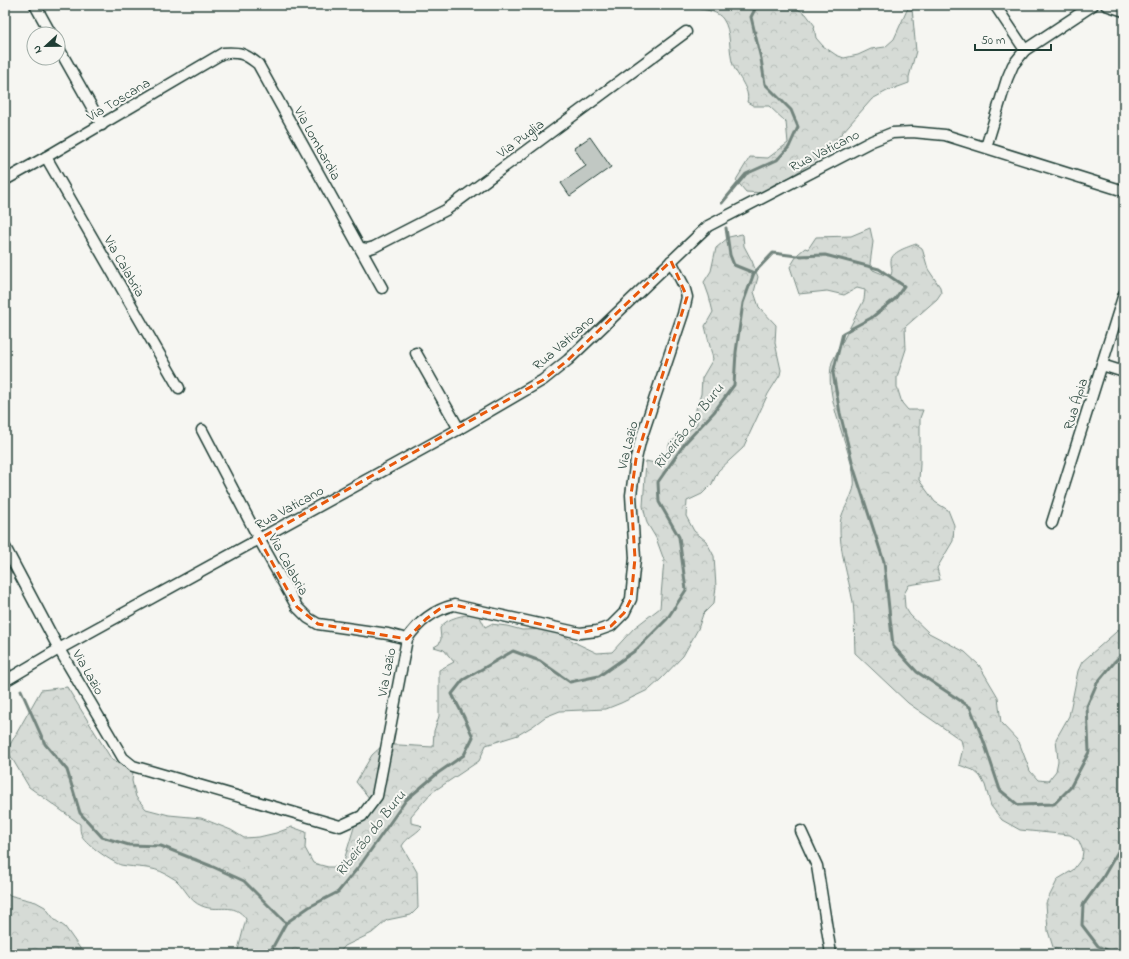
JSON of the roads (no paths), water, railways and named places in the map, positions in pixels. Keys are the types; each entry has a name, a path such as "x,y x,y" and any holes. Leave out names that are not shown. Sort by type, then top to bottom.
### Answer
{"street":[{"path":"35,5 47,26"},
{"path":"995,5 1025,50"},
{"path":"986,147 1007,79 1013,65 1025,50 1093,5"},
{"path":"1106,5 1124,11"},
{"name":"Via Puglia","path":"361,248 367,249 374,247 446,210 686,32"},
{"name":"Via Toscana","path":"5,180 46,158 223,53 238,52 247,55"},
{"name":"Via Lombardia","path":"247,55 258,64 382,288"},
{"path":"66,61 102,125"},
{"name":"Rua Vaticano","path":"5,681 59,649 459,429 543,380 568,360 708,226 872,141 892,134 912,132 945,135 1124,191"},
{"name":"Via Calabria","path":"46,158 179,388"},
{"name":"Via Lazio","path":"5,548 59,649 123,758 133,766 340,826 362,816 377,796 407,639 412,630 426,619 441,608 454,605 580,633 597,631 611,626 624,613 631,600 635,558 631,495 636,459 640,442 683,314 687,297 684,286 671,261"},
{"name":"Rua Ápia","path":"1052,524 1124,294"},
{"path":"416,354 459,429"},
{"path":"1102,365 1124,372"},
{"name":"Via Calabria","path":"202,430 296,607 308,618 318,624 388,634 407,639"},
{"path":"801,831 817,866 831,954"}],"waterway":[{"path":"722,203 746,174 777,160 789,147 798,127 791,110 765,84 751,17 757,5"},
{"path":"726,228 730,255 734,265 754,273"},
{"name":"Ribeirão do Buru","path":"269,954 286,923 309,907 338,892 361,864 406,800 438,773 464,755 473,737 452,694 463,680 513,651 540,661 570,682 599,676 636,650 667,619 686,590 679,537 659,502 658,482 685,443 714,412 734,385 736,352 743,303 754,273 773,253 797,256 825,255 879,269 904,286 895,299 871,318 843,333 833,373 840,413 854,469 884,562 893,646 917,672 970,707 984,742 1000,790 1018,805 1054,804 1070,788 1089,752 1087,706 1097,683 1118,658 1124,657"},
{"path":"5,662 10,670"},
{"path":"21,690 45,744 67,770 80,813 102,837 129,845 161,846 244,881 286,923"},
{"name":"Ribeirão do Buru","path":"1116,954 1098,946 1082,925 1083,905 1102,879 1124,841"},
{"name":"Ribeirão do Buru","path":"5,947 19,954"}]}
